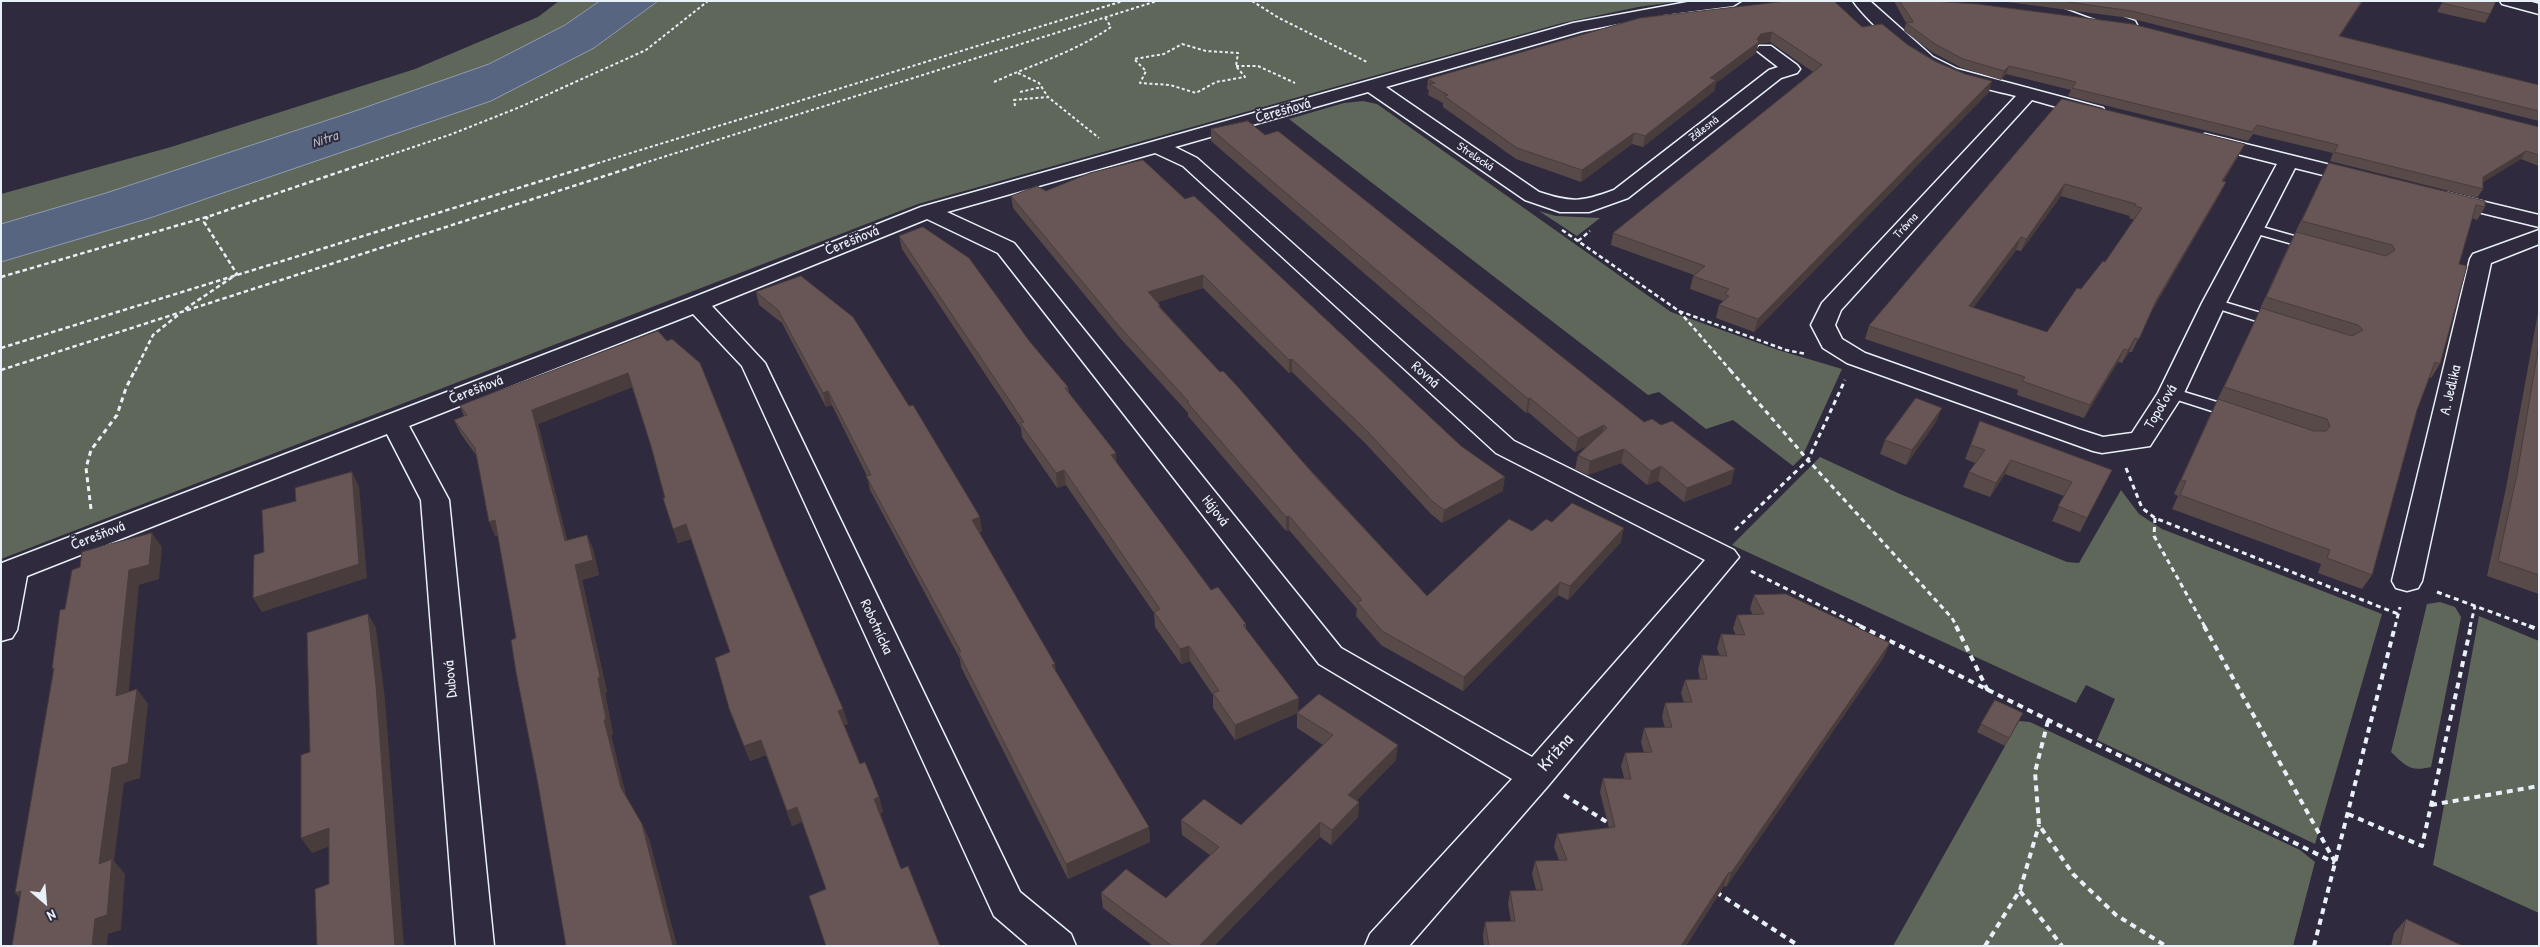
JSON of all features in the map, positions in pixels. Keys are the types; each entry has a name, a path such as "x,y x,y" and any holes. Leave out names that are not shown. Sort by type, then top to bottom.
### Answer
{"street":[{"name":"Čerešňová","path":"7,572 697,304 928,211 1579,26 1663,10 1733,1"},
{"path":"1861,1 1871,13 1927,61 1951,73 2114,117"},
{"path":"2508,1 2539,9"},
{"path":"2057,8 2148,29"},
{"name":"Zálesná","path":"1590,206 1620,194 1775,74 1791,69 1765,50"},
{"name":"Strelecká","path":"1370,85 1532,196 1560,206 1590,206"},
{"name":"Trávna","path":"1851,368 1832,343 1823,325 1830,308 2027,95"},
{"path":"2192,136 2385,184"},
{"name":"Rovná","path":"1158,147 1190,162 1505,447 1724,558"},
{"name":"Topoľová","path":"1851,368 2102,445 2141,440 2171,393 2214,303 2255,229 2289,161"},
{"path":"2433,196 2539,221"},
{"name":"Hájová","path":"928,211 1006,248 1330,656 1536,776"},
{"name":"A. Jedlika","path":"2407,581 2481,259 2539,236"},
{"name":"Robotnícka","path":"697,304 752,363 1007,904 1057,946"},
{"name":"Dubová","path":"394,422 435,500 475,946"},
{"name":"Krížna","path":"1384,946 1536,776 1724,558"},
{"path":"1,630 7,572"}],"lane":[{"path":"2255,229 2325,248"},
{"path":"2214,303 2289,326"},
{"path":"2171,393 2256,420"}],"path":[{"path":"1,277 210,216 452,134 520,107 646,50 708,1"},
{"path":"1,348 1123,1"},
{"path":"1,370 1104,16 1157,1"},
{"path":"1252,1 1280,18 1396,78"},
{"path":"994,82 1053,60 1098,37 1111,27 1104,16"},
{"path":"1182,44 1206,51 1238,53 1236,66 1245,77 1216,82 1196,93 1170,85 1140,83 1146,71 1134,59 1164,54 1182,44"},
{"path":"1236,66 1258,66 1299,85"},
{"path":"1018,73 1042,87 1048,97 1106,144"},
{"path":"1020,92 1042,87"},
{"path":"1015,106 1014,100 1048,97"},
{"path":"210,216 204,222 237,274"},
{"path":"1556,226 1680,311 1786,350 1813,356"},
{"path":"103,534 89,501 86,468 91,450 117,415 126,388 154,335 181,312 237,274"},
{"path":"1680,311 1808,460 1952,618 1988,692"},
{"path":"1851,368 1808,460 1727,538 1724,558 1988,692 2335,863"},
{"path":"2125,467 2142,508 2155,518 2398,614"},
{"path":"2155,518 2154,536 2335,863"},
{"path":"2314,946 2407,581 2539,630"},
{"path":"2348,814 2422,846 2475,606"},
{"path":"1986,946 2020,890 2039,825 2035,772 2048,721"},
{"path":"1536,776 1619,830"},
{"path":"2431,805 2539,786"},
{"path":"2039,825 2073,874 2116,915 2166,946"},
{"path":"1709,888 1799,946"},
{"path":"2020,890 2062,946"}],"shaded area":[{"path":"559,1 600,1 565,25 489,64 352,112 106,193 1,224 1,194 171,147 415,69 538,17"},
{"path":"658,1 1682,1 1638,7 1562,23 918,204 1,559 1,262 150,218 594,48"},
{"path":"1363,101 1377,104 1671,312 1778,350 1842,369 1802,457 1793,466 1733,420 1706,429 1659,392 1648,395 1289,119 1344,103"},
{"path":"1539,211 1556,216 1600,218 1577,236"},
{"path":"1820,457 1900,494 2067,562 2079,563 2121,490 2139,514 2162,529 2382,614 2315,844 2097,740 2115,699 2086,685 2076,703 1732,545"},
{"path":"2440,602 2455,607 2461,617 2431,767 2418,769 2409,767 2391,752 2427,604"},
{"path":"2479,616 2539,641 2539,913 2433,865"},
{"path":"2019,721 2030,722 2300,850 2315,862 2293,946 1893,946"}],"water":[{"name":"Nitra","path":"600,1 658,1 594,48 491,101 150,218 1,262 1,224 106,193 352,112 489,64 565,25"}],"building":[{"path":"1788,1 1834,1 1862,27 1882,24 1908,45 1934,61 1965,74 1992,81 1758,319 1719,305 1729,296 1725,294 1729,289 1693,276 1705,266 1613,233 1822,65 1772,32 1761,34 1757,39 1759,42 1710,78 1716,80 1645,136 1634,133 1582,170 1517,148 1444,96 1448,95 1429,84 1435,83 1428,79 1640,18"},
{"path":"1900,1 1977,4 2132,24 2539,127 2539,155 2526,151 2483,177 2483,189 2334,152 2338,145 2257,125 2252,132 2072,88 2076,82 2009,66 2004,71 1963,59 1935,44 1906,23 1913,22"},
{"path":"2061,1 2362,1 2339,36 2539,85 2539,111 2132,11"},
{"path":"2443,1 2496,1 2490,14 2442,3"},
{"path":"2062,99 2245,144 2222,181 2226,182 2156,301 2139,339 2135,338 2128,350 2124,349 2090,405 2022,381 2025,377 1869,326","holes":["2065,184 2136,204 2135,206 2142,208 2105,262 2103,261 2081,289 2077,288 2047,332 1969,306 2021,237 2026,239"]},
{"path":"1248,121 1265,135 1278,131 1644,422 1652,419 1661,425 1672,421 1735,469 1687,488 1661,466 1651,471 1624,449 1590,461 1578,455 1607,428 1604,425 1578,438 1530,398 1528,399 1211,129"},
{"path":"1143,160 1185,199 1194,196 1461,446 1505,477 1444,510 1432,501 1367,431 1292,359 1289,360 1203,275 1148,292 1160,305 1158,306 1220,372 1223,371 1238,387 1314,475 1427,596 1509,519 1532,531 1546,519 1552,522 1572,503 1624,528 1570,586 1560,582 1464,677 1382,631 1357,602 1362,600 1289,516 1286,517 1187,402 1189,402 1120,327 1011,196 1037,186 1046,191 1090,173"},
{"path":"2329,163 2485,201 2485,207 2476,205 2459,264 2467,266 2440,364 2435,362 2417,410 2372,575 2327,558 2330,550 2180,495 2186,481 2181,480 2218,399 2314,431 2326,431 2330,426 2327,419 2224,387 2261,308 2352,336 2363,330 2358,325 2266,297 2296,232 2386,256 2395,250 2392,245 2302,221"},
{"path":"923,227 969,258 1030,342 1068,387 1065,388 1116,453 1111,455 1211,590 1218,587 1246,624 1243,625 1299,698 1235,725 1213,693 1219,691 1189,646 1180,649 1154,612 1160,609 1064,470 1056,473 1020,423 1024,422 899,236"},
{"path":"801,276 853,317 909,406 913,405 980,517 972,520 1055,664 1052,665 1149,827 1066,864 958,652 961,652 866,476 871,475 828,391 823,393 778,310 756,292"},
{"path":"658,331 667,341 672,339 700,363 778,557 843,709 838,711 860,764 865,762 872,779 879,797 874,799 901,869 908,866 940,946 826,946 809,896 826,889 797,807 787,811 761,740 744,746 729,708 715,658 730,652 686,524 673,529 663,498 665,498 651,446 628,373 532,410 565,541 587,535 593,560 575,565 600,677 598,678 606,719 604,720 621,788 642,824 673,946 566,946 538,784 516,672 511,640 516,638 495,520 489,522 475,448 454,420 467,415 460,406"},
{"path":"2539,345 2539,575 2498,561 2517,474"},
{"path":"1916,398 1942,408 1912,450 1885,440"},
{"path":"1980,421 2112,470 2087,518 2058,506 2072,482 2011,460 1996,483 1969,472 1985,450 1971,445"},
{"path":"352,472 359,564 253,598 254,555 264,552 262,510 296,501 295,488"},
{"path":"152,533 149,565 129,570 116,696 137,689 128,763 112,768 99,864 112,859 107,915 95,919 92,946 12,946 21,891 15,893 54,668 52,669 60,610 65,609 72,570 80,567 82,552"},
{"path":"1786,594 1890,643 1731,873 1729,872 1681,946 1489,946 1485,922 1515,921 1510,891 1543,890 1535,861 1567,860 1557,834 1615,827 1603,778 1631,779 1625,753 1652,752 1644,728 1672,727 1665,703 1692,702 1685,680 1707,679 1702,655 1727,656 1721,634 1745,635 1737,615 1764,614 1754,595"},
{"path":"368,614 376,685 395,946 317,946 315,889 329,884 329,828 301,838 301,755 310,752 307,633"},
{"path":"1319,694 1398,745 1348,795 1359,802 1332,830 1320,822 1199,946 1172,946 1101,893 1126,869 1166,898 1219,847 1181,820 1204,799 1241,825 1333,735 1297,713"},
{"path":"1995,700 2023,713 2009,738 1981,724"},
{"path":"2406,919 2463,946 2400,946"}]}
